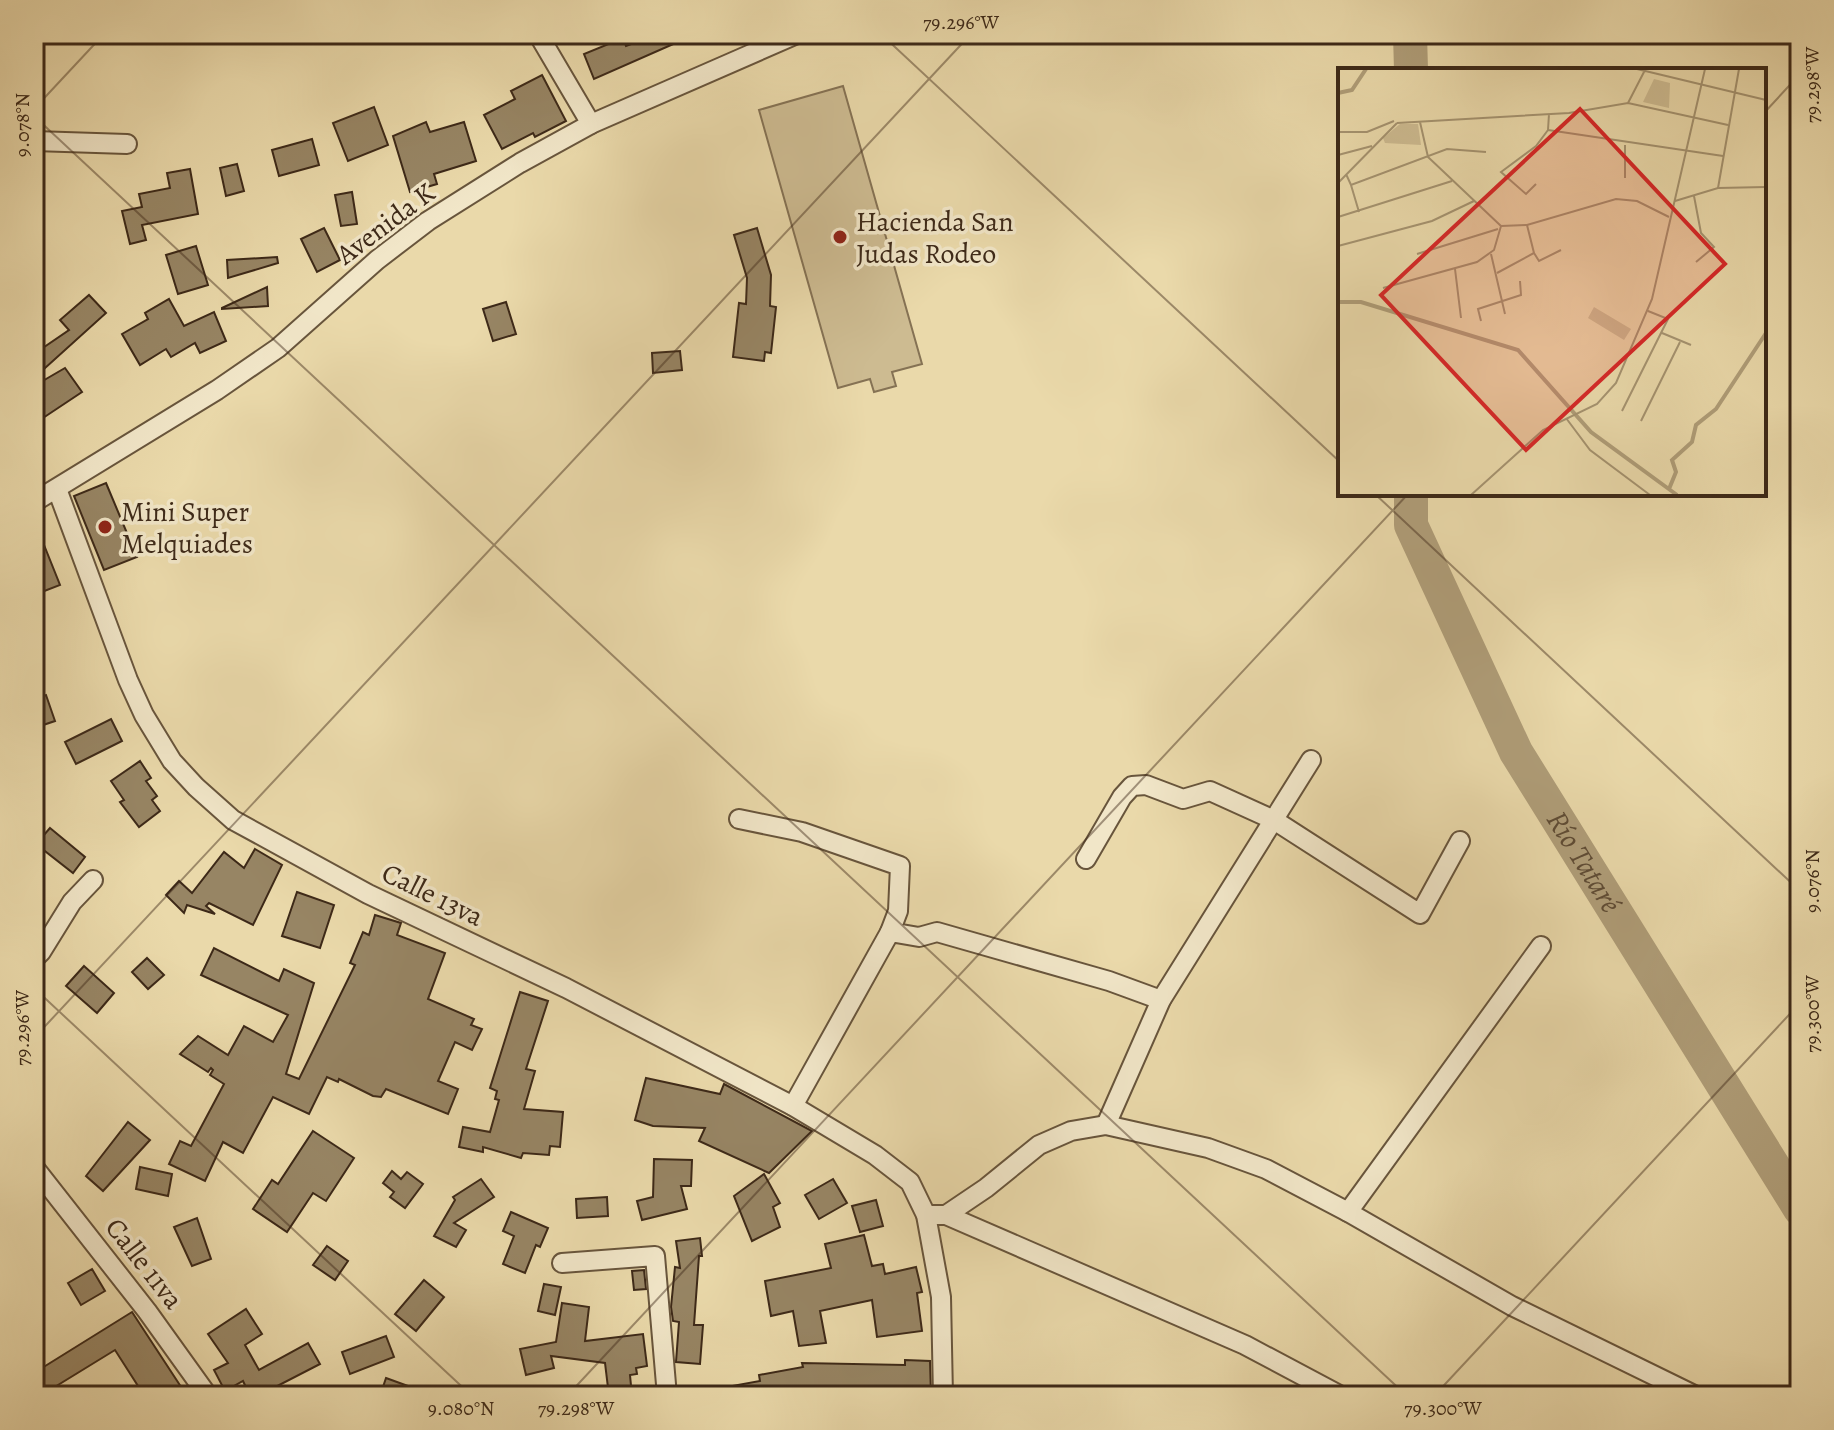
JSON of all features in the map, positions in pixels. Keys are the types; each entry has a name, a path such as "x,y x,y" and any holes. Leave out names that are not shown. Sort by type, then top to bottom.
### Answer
{"street":[{"path":"538,34 591,124"},
{"name":"Avenida K","path":"34,502 217,390 278,348 377,260 428,221 520,163 591,124 797,34"},
{"path":"34,141 127,144"},
{"name":"Calle 13va","path":"57,489 144,715 172,761 233,820 368,894 578,994 793,1106 875,1155 910,1182 926,1215 941,1297 943,1396"},
{"path":"1106,1125 1161,1000 1311,760"},
{"path":"1086,859 1122,797 1132,786 1146,785 1183,799 1210,791 1274,820 1420,914 1460,841"},
{"path":"739,819 802,832 900,866 898,911 890,932 793,1106"},
{"path":"34,959 72,902 93,880"},
{"path":"890,932 919,937 937,932 1109,981 1161,1000"},
{"path":"1348,1212 1541,946"},
{"path":"946,1215 986,1188 1039,1145 1071,1131 1106,1125 1208,1148 1266,1169 1512,1306 1696,1396"},
{"name":"Calle 11va","path":"34,1167 147,1311 208,1396"},
{"path":"926,1215 946,1215 1245,1345 1341,1396"},
{"path":"562,1263 655,1256 667,1396"}],"shaded area":[{"name":"Hacienda San Judas Rodeo","path":"843,86 922,364 892,372 896,386 874,392 870,379 838,388 759,110"}],"building":[{"path":"659,34 696,34 594,79 584,54 623,38 626,46"},
{"path":"542,75 566,121 502,149 484,115 515,99 511,91"},
{"path":"374,107 388,145 348,161 333,123"},
{"path":"426,122 430,132 464,122 476,161 434,174 437,184 410,192 393,136"},
{"path":"312,139 319,165 279,176 272,150"},
{"path":"237,164 244,191 226,196 220,168"},
{"path":"190,169 198,214 142,225 146,240 130,244 122,211 142,207 139,194 170,188 167,173"},
{"path":"352,192 357,224 341,226 335,195"},
{"path":"324,228 340,260 317,272 301,239"},
{"path":"757,228 771,275 770,306 776,307 771,353 765,352 764,361 733,357 739,303 746,304 747,278 734,235"},
{"path":"196,246 208,285 178,294 166,255"},
{"path":"277,257 278,263 228,278 227,260"},
{"path":"267,287 268,306 222,309 222,308"},
{"path":"89,295 106,313 34,378 34,354 69,330 60,320"},
{"path":"169,299 184,326 214,312 226,341 200,353 195,343 171,357 166,349 140,365 122,334 148,319 145,313"},
{"path":"506,302 516,334 493,341 483,309"},
{"path":"680,351 682,370 653,373 652,353"},
{"path":"65,368 82,392 34,424 34,386"},
{"name":"Mini Super Melquiades","path":"106,483 137,557 104,570 74,496"},
{"path":"34,520 60,585 34,595"},
{"path":"46,695 55,721 34,728 34,700"},
{"path":"111,719 122,741 76,764 65,742"},
{"path":"140,761 151,778 146,781 157,796 152,800 160,811 139,827 120,802 124,800 111,781"},
{"path":"50,828 85,857 73,873 36,844"},
{"path":"255,849 282,865 253,925 209,903 206,906 215,914 187,905 184,913 166,895 179,881 192,893 224,852 244,868"},
{"path":"297,892 334,905 320,948 282,936"},
{"path":"375,915 401,923 397,935 445,953 428,999 474,1019 471,1025 482,1029 472,1050 455,1042 438,1081 458,1089 448,1114 386,1089 381,1097 373,1096 339,1079 338,1082 327,1077 309,1114 273,1097 243,1153 223,1142 205,1181 169,1164 180,1141 191,1146 224,1084 210,1075 211,1068 208,1072 180,1054 198,1036 228,1055 244,1026 273,1042 288,1015 201,975 214,948 279,981 284,969 314,983 286,1074 299,1079 355,965 350,963 363,932 369,935"},
{"path":"147,958 164,975 148,989 132,972"},
{"path":"84,966 114,993 97,1013 66,986"},
{"path":"520,992 548,1001 526,1069 535,1071 524,1109 563,1112 560,1147 550,1146 549,1155 523,1153 521,1158 483,1147 483,1152 459,1147 463,1127 490,1132 499,1100 495,1099 497,1091 490,1088"},
{"path":"646,1078 720,1094 724,1084 812,1131 769,1173 699,1141 705,1128 653,1126 635,1120"},
{"path":"128,1122 150,1140 103,1191 86,1176"},
{"path":"313,1131 354,1158 326,1201 313,1193 287,1232 253,1209 272,1180 278,1184"},
{"path":"654,1159 692,1160 691,1186 681,1186 687,1209 642,1220 637,1201 653,1197"},
{"path":"140,1167 172,1174 168,1196 136,1189"},
{"path":"392,1171 401,1179 407,1172 423,1184 405,1208 390,1197 394,1192 383,1183"},
{"path":"764,1174 780,1203 773,1207 780,1227 752,1241 734,1196"},
{"path":"481,1179 494,1197 454,1223 466,1230 456,1247 434,1236 455,1200 453,1197"},
{"path":"833,1179 847,1203 819,1219 805,1195"},
{"path":"607,1197 608,1216 577,1218 576,1199"},
{"path":"876,1200 883,1226 860,1232 852,1206"},
{"path":"511,1212 548,1228 540,1247 536,1245 525,1273 503,1264 514,1236 503,1231"},
{"path":"197,1218 211,1259 192,1266 174,1227"},
{"path":"864,1235 872,1266 883,1264 885,1274 916,1267 922,1292 917,1293 922,1331 877,1337 872,1300 820,1311 826,1343 799,1346 793,1311 771,1316 765,1281 831,1268 825,1244"},
{"path":"700,1238 702,1256 699,1256 694,1325 703,1325 700,1364 676,1362 679,1322 673,1321 671,1307 675,1267 680,1268 676,1241"},
{"path":"327,1246 348,1261 335,1280 313,1265"},
{"path":"92,1269 105,1291 81,1305 68,1283"},
{"path":"644,1270 646,1289 634,1290 632,1271"},
{"path":"424,1280 444,1297 416,1331 395,1314"},
{"path":"544,1284 561,1287 555,1315 538,1311"},
{"path":"562,1303 589,1307 585,1341 643,1334 647,1366 636,1368 637,1374 630,1375 632,1396 609,1396 605,1363 551,1356 554,1368 526,1375 520,1349 556,1342"},
{"path":"246,1309 262,1334 245,1345 259,1370 308,1343 320,1364 258,1396 250,1396 243,1381 225,1391 214,1370 228,1363 208,1334"},
{"path":"132,1312 187,1396 121,1396 138,1386 115,1350 40,1396 34,1396 34,1373"},
{"path":"386,1336 394,1357 350,1374 342,1352"},
{"path":"905,1360 930,1361 931,1396 839,1393 839,1396 722,1396 721,1388 760,1381 759,1375 803,1367 802,1363 905,1365"},
{"path":"386,1378 430,1394 430,1396 380,1396"}],"waterway":[{"name":"Río Tataré","path":"1410,34 1411,68"},
{"name":"Río Tataré","path":"1411,496 1411,525 1516,752 1800,1209"}],"place":[{"name":"Hacienda San Judas Rodeo","path":"840,237"},
{"name":"Mini Super Melquiades","path":"105,527"}]}
